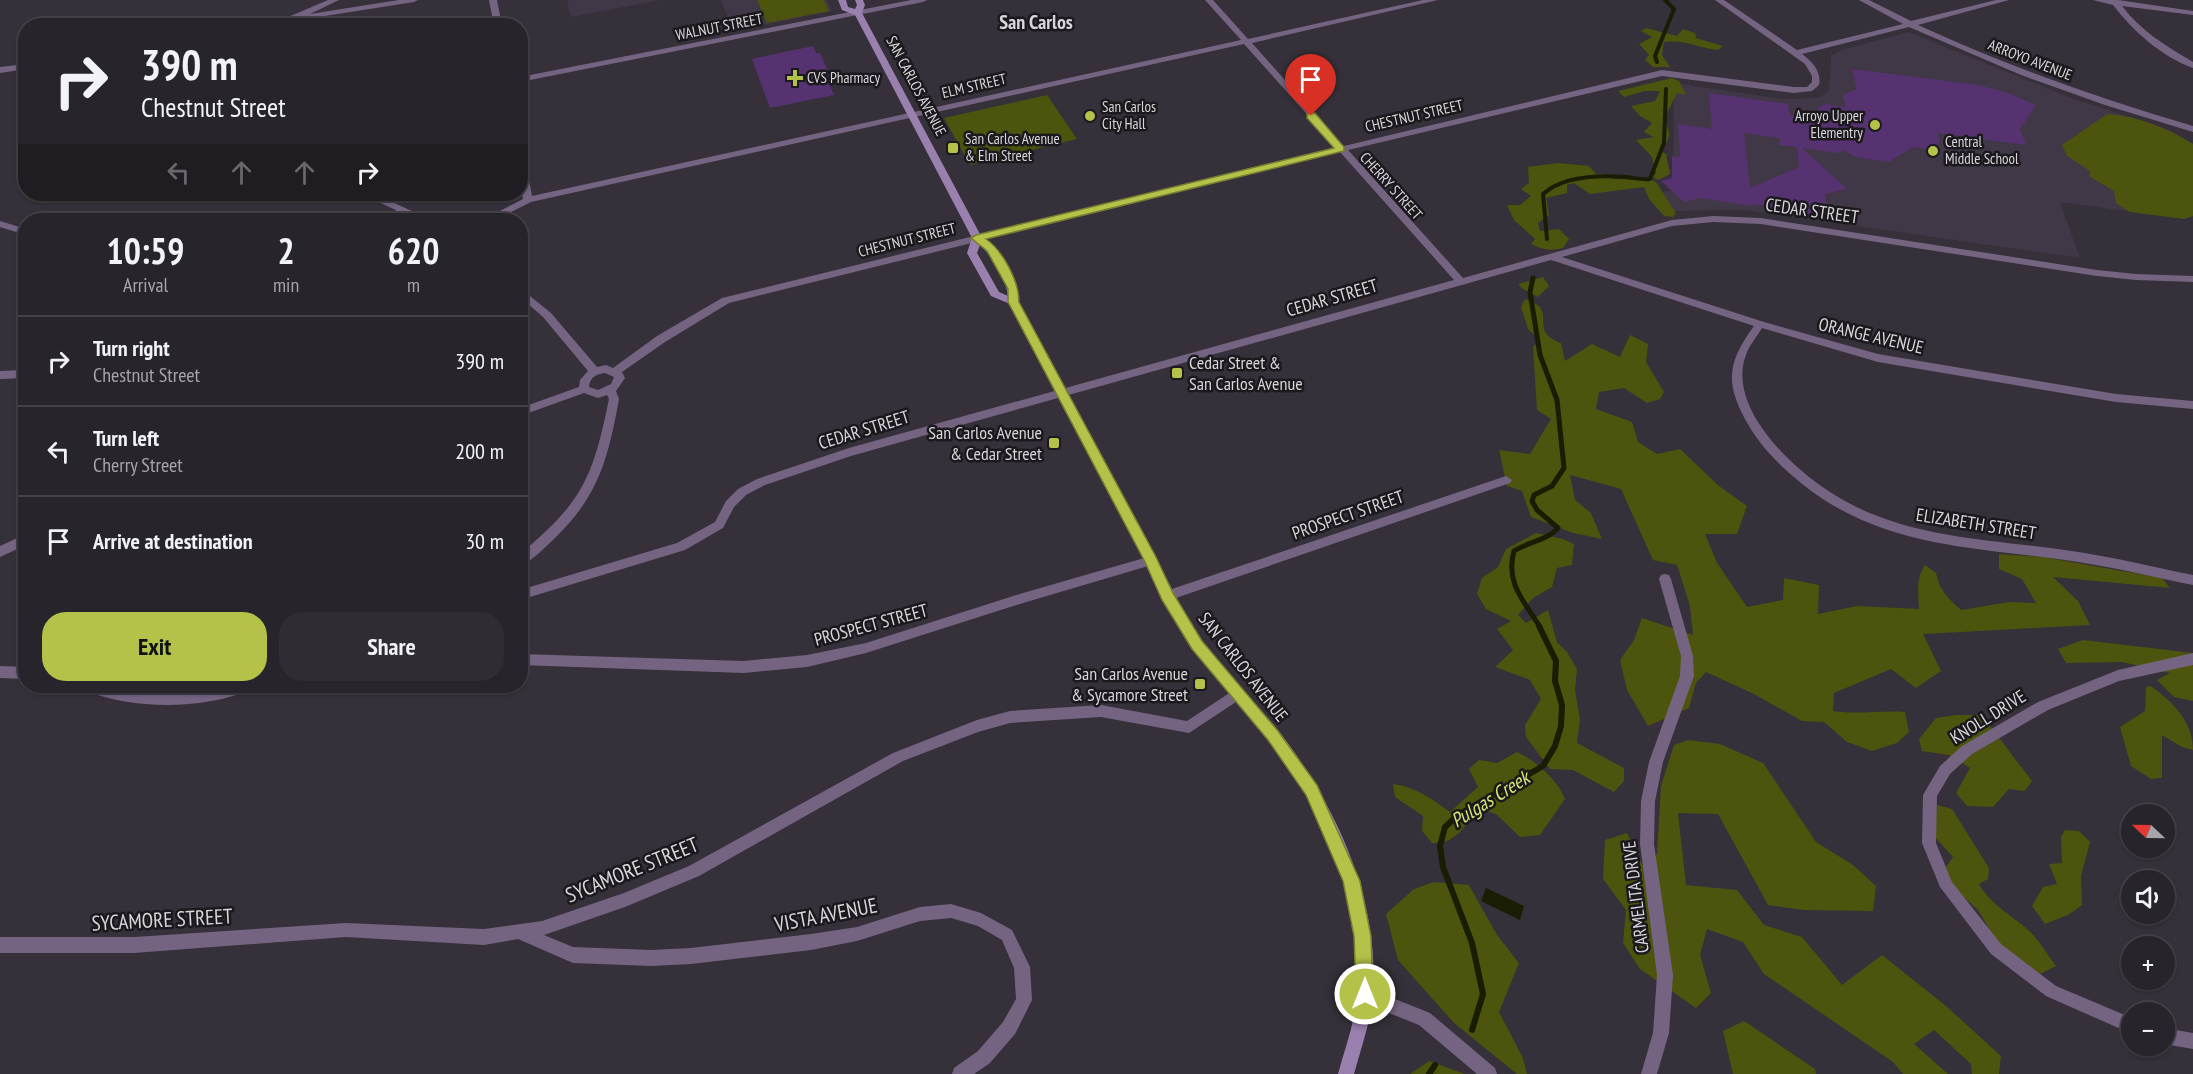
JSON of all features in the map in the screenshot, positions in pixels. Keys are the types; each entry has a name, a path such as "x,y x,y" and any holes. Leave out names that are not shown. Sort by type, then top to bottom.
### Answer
{"main road":[{"name":"SAN CARLOS AVENUE","path":"842,0 845,8 858,13 976,238 992,248 1013,289 1014,302 1151,561 1167,596 1197,645 1273,735 1312,790 1352,881 1362,936 1365,994 1346,1074"},
{"path":"858,13 861,5 859,0"},
{"name":"SAN CARLOS AVENUE","path":"976,238 972,253 995,294 1014,302"}],"street":[{"path":"296,18 335,0"},
{"path":"304,18 414,0"},
{"path":"493,0 496,18"},
{"name":"WALNUT STREET","path":"528,78 923,0"},
{"name":"CHERRY STREET","path":"1209,0 1459,280"},
{"name":"ELM STREET","path":"528,200 1434,0"},
{"path":"1719,0 1796,53 2005,0"},
{"name":"ARROYO AVENUE","path":"1863,0 1907,24 2004,65 2079,93 2193,129"},
{"path":"2097,0 2193,14"},
{"path":"2116,1 2132,23 2155,43 2193,66"},
{"name":"CHESTNUT STREET","path":"616,371 661,339 726,300 1340,149 1662,73 1794,90 1809,89 1816,84 1816,76 1808,62 1796,53"},
{"path":"0,70 18,67"},
{"path":"383,201 410,213"},
{"name":"ELM STREET","path":"503,213 526,201"},
{"path":"400,213 401,209"},
{"name":"CEDAR STREET","path":"528,593 681,547 718,525 730,504 742,492 761,482 849,452 1062,394 1459,280 1672,223 1737,219 1783,224 2097,273 2193,279"},
{"path":"0,224 18,230"},
{"name":"ORANGE AVENUE","path":"1551,256 1760,324 1878,358 2116,398 2193,405"},
{"path":"528,298 547,315 594,371"},
{"name":"ELIZABETH STREET","path":"1760,324 1739,358 1737,382 1744,406 1752,422 1774,453 1800,478 1847,509 1895,528 1928,537 2075,556 2193,580"},
{"path":"528,409 584,389 598,394 611,391 620,378 616,371 606,369 594,371 583,383 584,389"},
{"path":"0,375 18,374"},
{"path":"528,554 562,526 582,502 589,489 604,453 614,399 611,391"},
{"name":"PROSPECT STREET","path":"1167,596 1506,480"},
{"path":"0,552 18,543"},
{"name":"PROSPECT STREET","path":"528,659 744,667 807,661 866,648 1023,598 1151,561"},
{"name":"CARMELITA DRIVE","path":"1649,1074 1661,1033 1665,975 1647,844 1648,801 1656,762 1688,676 1687,656 1665,579"},
{"name":"KNOLL DRIVE","path":"2121,1021 2051,991 1996,949 1947,887 1929,843 1930,795 1945,770 1967,750 2043,706 2118,676 2193,659"},
{"path":"0,672 18,673"},
{"path":"116,693 161,701 200,698 220,693"},
{"name":"SYCAMORE STREET","path":"0,945 134,945 346,930 484,937 542,928 625,900 693,871 898,757 977,726 1010,717 1101,711 1189,727 1237,694"},
{"name":"VISTA AVENUE","path":"519,932 573,955 651,958 691,956 811,942 857,934 920,914 951,911 981,920 1007,935 1022,967 1024,1000 1009,1028 997,1043 984,1057 960,1074"},
{"path":"1365,994 1424,1019 1489,1074"},
{"path":"2175,1038 2193,1041"}],"shaded area":[{"path":"567,0 661,0 571,17"},
{"path":"721,0 827,0 832,11 733,31"},
{"name":"Central Middle School","path":"1908,32 2074,99 2170,130 2193,144 2193,216 2184,219 2060,202 2080,258 1745,210 1671,211 1657,193 1673,190 1674,83 1783,99 1818,98 1829,91 1831,56 1842,50"},
{"path":"1486,888 1524,906 1520,920 1481,901"}],"green space":[{"path":"757,0 824,0 829,11 767,23"},
{"path":"1646,28 1677,36 1683,29 1695,33 1696,38 1723,46 1718,50 1685,43 1664,42 1662,55 1670,67 1653,67 1645,60 1649,55 1639,44 1652,37 1641,31"},
{"path":"1672,78 1679,81 1685,95 1677,93 1663,121 1668,129 1669,137 1666,144 1659,150 1666,154 1670,174 1658,180 1653,177 1656,173 1652,157 1636,140 1654,137 1644,132 1652,123 1640,116 1631,106 1655,101 1660,91 1645,91 1624,97 1618,91"},
{"path":"1047,95 1077,139 970,165 944,118"},
{"path":"2107,114 2130,117 2152,124 2193,144 2193,216 2184,219 2130,212 2116,203 2114,191 2089,176 2090,171 2067,156 2062,145"},
{"path":"1558,163 1589,166 1596,174 1604,174 1613,179 1652,180 1656,182 1676,213 1673,217 1664,216 1649,199 1644,187 1590,194 1574,183 1567,185 1567,193 1546,198 1549,215 1538,223 1540,231 1559,229 1569,239 1563,248 1547,249 1535,246 1531,244 1535,239 1514,220 1507,205 1520,205 1531,196 1521,189 1529,183 1528,167"},
{"path":"1543,277 1549,286 1538,297 1518,284"},
{"path":"1525,299 1541,309 1546,332 1551,338 1561,343 1565,361 1592,344 1620,357 1630,335 1648,344 1646,362 1664,392 1660,399 1647,403 1624,388 1599,392 1596,409 1632,422 1638,442 1657,454 1680,449 1719,486 1747,506 1737,534 1705,534 1717,563 1747,607 1783,600 1784,578 1819,585 1818,614 1857,606 1919,609 1919,580 1925,565 1936,573 1942,589 1961,610 2009,602 2036,603 2022,579 1999,569 1999,554 2043,557 2162,578 2170,588 2053,577 2078,601 2090,625 1923,634 1941,671 1916,688 1891,669 1834,693 1833,711 1905,712 1909,732 1897,743 1872,751 1847,742 1824,722 1802,721 1754,694 1706,672 1696,683 1689,708 1648,726 1627,690 1620,660 1634,640 1642,618 1693,635 1690,606 1677,565 1653,560 1621,489 1570,475 1575,500 1591,513 1602,539 1573,533 1531,517 1522,491 1507,486 1499,450 1530,454 1551,419 1537,410 1533,347 1540,340 1528,329 1521,307"},
{"path":"1536,533 1574,544 1572,565 1557,568 1552,587 1533,598 1518,615 1526,623 1548,610 1557,642 1567,652 1577,669 1575,690 1580,719 1577,743 1624,768 1624,781 1614,792 1573,770 1550,769 1526,737 1525,725 1541,699 1530,680 1495,667 1513,650 1497,629 1511,621 1486,609 1477,594 1482,578 1498,567 1506,549"},
{"path":"2083,640 2193,653 2193,701 2174,697 2157,680 2170,673 2122,662 2066,663 2058,649"},
{"path":"2151,686 2174,706 2186,722 2190,730 2193,750 2182,747 2162,735 2162,778 2151,779 2131,766 2120,727 2145,711 2146,687"},
{"path":"1978,715 1990,726 2032,781 2025,791 2009,789 1993,807 1967,806 1956,793 1970,768 1949,755 1922,751 1919,739 1936,718"},
{"path":"1688,740 1720,744 1763,763 1816,842 1853,865 1876,886 1873,911 1804,910 1768,905 1718,814 1678,813 1686,885 1737,890 1764,925 1802,937 1842,985 1882,955 1946,1006 2001,1056 1999,1074 1972,1074 1971,1064 1934,1030 1914,1044 1948,1074 1903,1074 1893,1062 1764,974 1743,942 1707,929 1700,955 1711,993 1696,1008 1640,969 1623,943 1626,910 1603,879 1605,840 1627,833 1643,866 1657,854 1661,786 1674,745"},
{"path":"1517,752 1545,771 1565,799 1540,835 1520,837 1496,814 1480,809 1454,837 1441,843 1432,843 1422,831 1423,816 1395,797 1393,784 1416,791 1450,812 1478,787 1469,769 1479,760 1497,763"},
{"path":"1937,805 1952,809 1989,868 1988,879 1979,884 1984,891 2030,932 2056,966 2040,974 2000,947 1978,910 1951,886 1946,867 1953,857 1934,836"},
{"path":"2065,830 2079,831 2090,842 2081,876 2082,905 2068,915 2045,924 2032,906 2043,887 2057,884 2049,864 2062,863 2061,837"},
{"path":"1434,882 1469,885 1497,935 1519,963 1499,1012 1523,1058 1527,1074 1517,1074 1454,1023 1398,960 1386,914 1414,889"},
{"path":"1744,1021 1815,1069 1816,1074 1733,1074 1723,1031"},
{"path":"1429,1061 1465,1074 1410,1074"}],"building":[{"name":"CVS Pharmacy","path":"813,46 816,53 820,53 832,80 828,81 834,95 770,108 752,59"},
{"path":"1852,69 1978,85 2008,93 2036,105 2020,129 2026,145 1937,133 1940,143 1927,149 1913,147 1889,162 1855,157 1844,150 1839,153 1802,148 1847,189 1825,194 1827,208 1813,206 1814,215 1798,213 1797,203 1779,211 1773,207 1700,198 1684,202 1661,181 1672,178 1672,156 1680,157 1678,124 1712,129 1709,93 1788,104 1790,115 1820,119 1818,108 1825,104 1846,107 1843,95 1857,89","holes":["1744,133 1779,138 1780,145 1797,147 1799,167 1750,188"]}],"waterway":[{"name":"Pulgas Creek","path":"1657,62 1655,56 1674,9 1665,0"},
{"name":"Pulgas Creek","path":"1547,239 1543,194 1551,188 1582,178 1616,176 1650,179 1664,143 1666,89"},
{"name":"Pulgas Creek","path":"1533,278 1530,292 1540,355 1557,400 1564,468 1552,486 1534,495 1532,501 1537,510 1558,528 1549,535 1514,551 1512,562 1514,582 1522,600 1540,627"},
{"name":"Pulgas Creek","path":"1472,1030 1483,994 1472,943 1443,867 1440,846 1445,827 1458,815 1543,766 1555,746 1561,726 1562,705 1555,681 1556,661 1539,626"},
{"name":"Pulgas Creek","path":"1429,1074 1435,1065"}],"place":[{"name":"CVS Pharmacy","path":"795,78"},
{"name":"San Carlos City Hall","path":"1090,116"},
{"name":"Arroyo Upper Elementry","path":"1875,125"},
{"name":"San Carlos Avenue & Elm Street","path":"953,148"},
{"name":"Central Middle School","path":"1933,151"},
{"name":"Cedar Street & San Carlos Avenue","path":"1177,373"},
{"name":"San Carlos Avenue & Cedar Street","path":"1054,443"},
{"name":"San Carlos Avenue & Sycamore Street","path":"1200,684"}],"district":[{"name":"San Carlos","path":"1036,22"}],"route":[{"path":"1311,116 1340,149 976,238 992,248 1013,289 1014,302 1020,315 1151,561 1167,596 1197,645 1273,735 1312,790 1352,881 1360,917 1365,994"}]}
